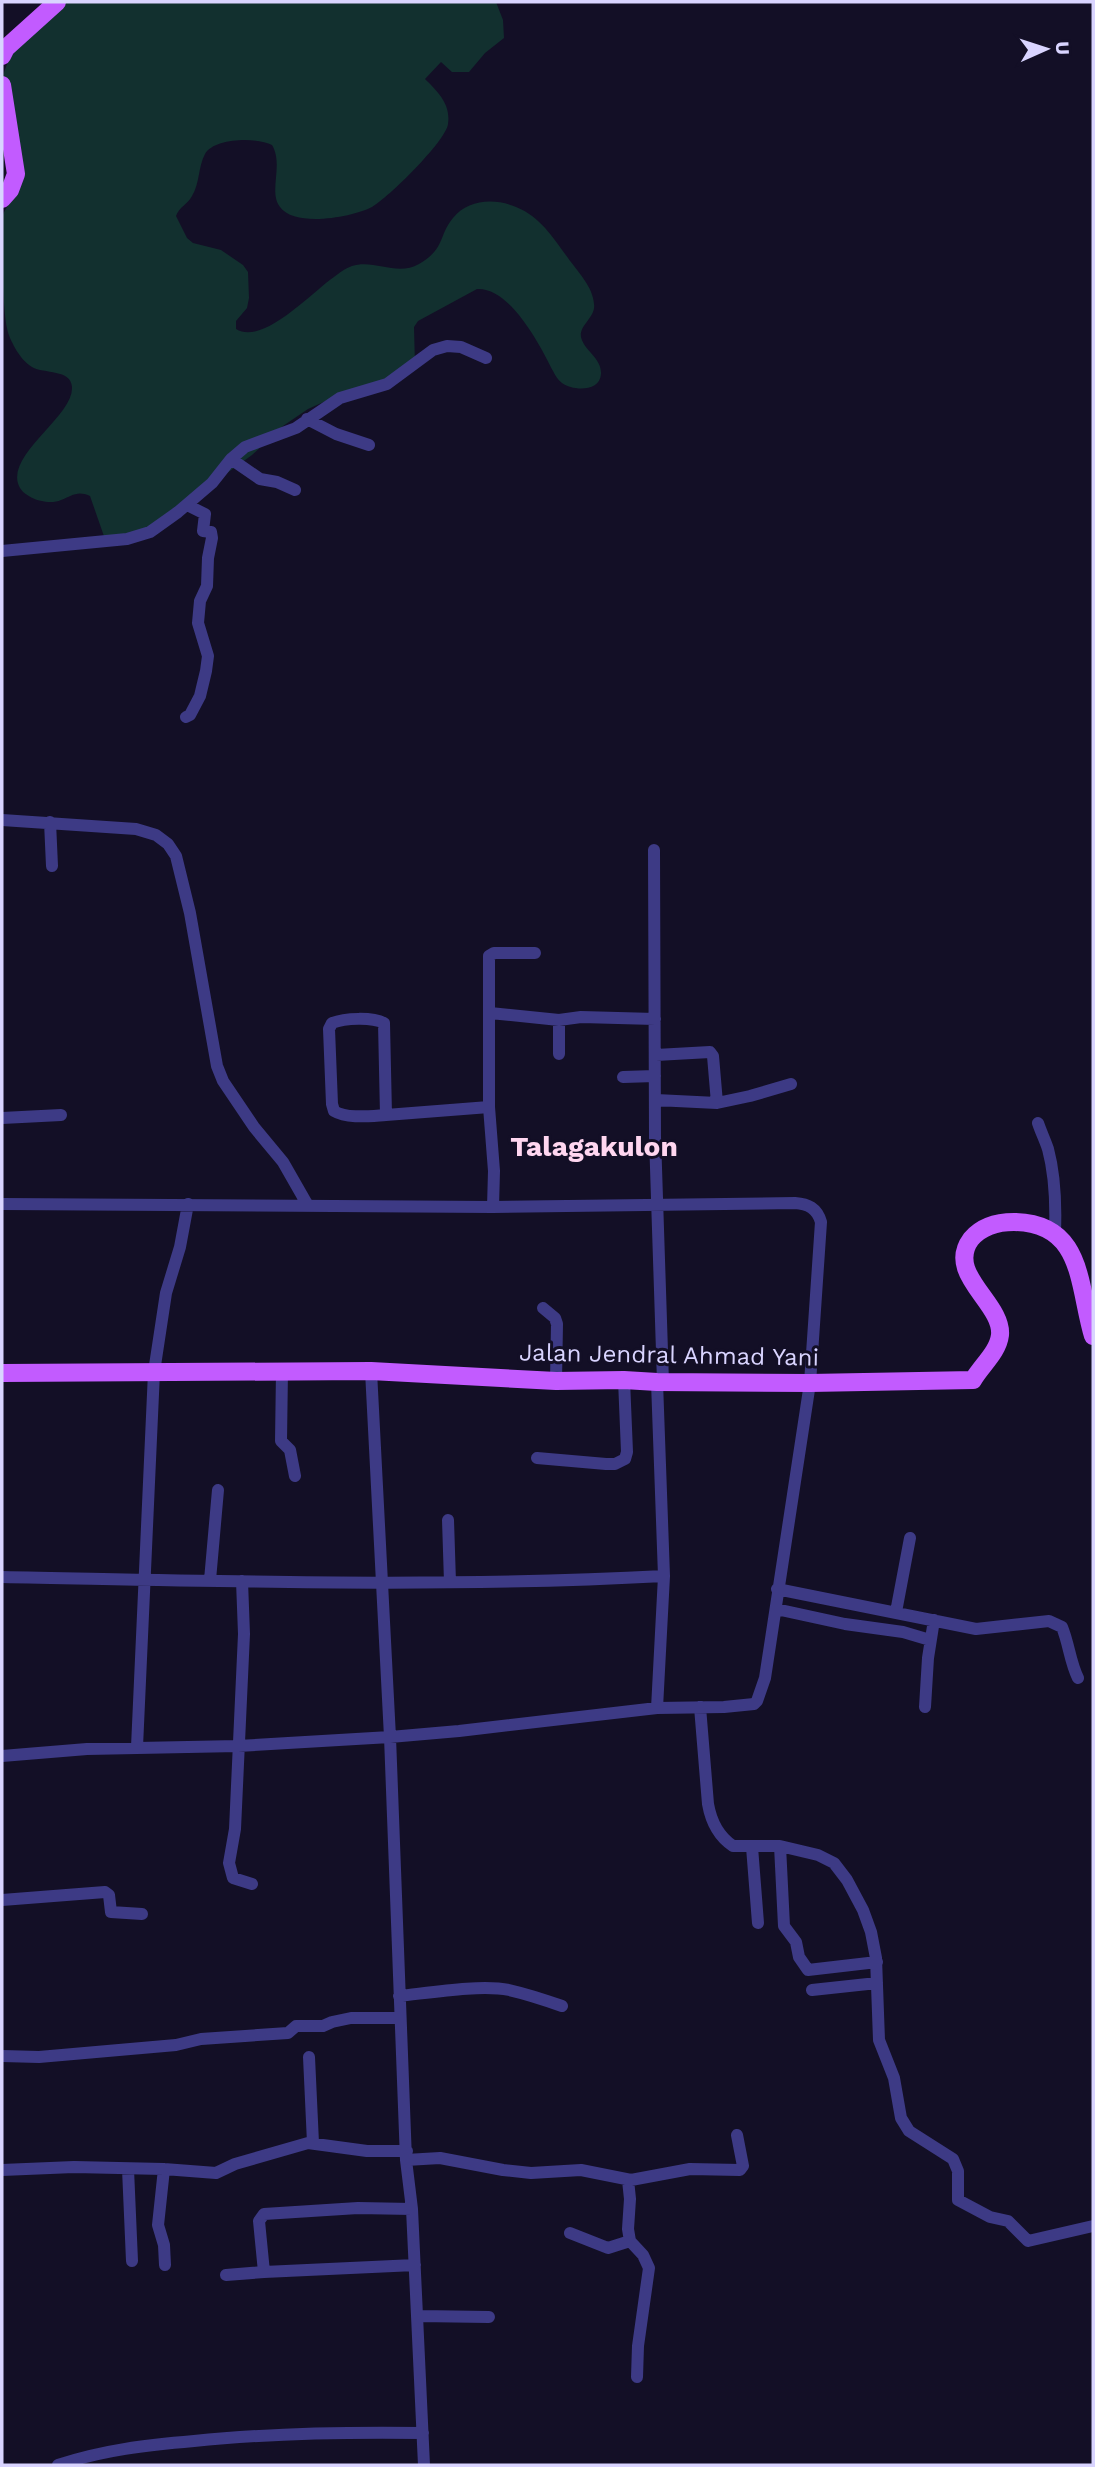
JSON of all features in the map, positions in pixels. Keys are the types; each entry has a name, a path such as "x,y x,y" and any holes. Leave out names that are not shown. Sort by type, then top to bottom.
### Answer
{"main road":[{"path":"2,56 6,48 57,2"},
{"path":"2,85 16,174 10,190 2,199"},
{"name":"Jalan Jendral Ahmad Yani","path":"2,1373 371,1371 556,1381 810,1383 973,1380 998,1344 1000,1328 965,1266 965,1251 971,1240 981,1230 992,1225 1011,1222 1035,1224 1055,1232"},
{"path":"1055,1232 1068,1249 1081,1277 1093,1336"}],"street":[{"path":"2,551 127,539 149,532 212,484 230,460 245,447 296,428 340,398 387,384 433,351 447,346 461,347 486,358"},
{"path":"307,419 336,435 369,446"},
{"path":"230,460 260,479 295,489"},
{"path":"186,717 190,715 200,696 206,671 208,656 198,623 200,601 207,586 212,538 211,532 203,531 205,514 187,505"},
{"path":"2,820 136,829 156,835 168,845 176,856 190,913 217,1066 240,1108 283,1162 307,1204"},
{"path":"50,822 52,866"},
{"path":"654,850 655,1137 664,1576 657,1708"},
{"path":"493,1207 494,1171 489,1107 489,956 494,953 535,953"},
{"path":"490,1013 559,1020 581,1017 655,1019"},
{"path":"386,1115 384,1023 381,1020 362,1020 332,1023 329,1029 334,1111 339,1114 386,1115 489,1107"},
{"path":"559,1020 559,1054"},
{"path":"656,1055 710,1052 713,1056 717,1102"},
{"path":"623,1077 655,1076"},
{"path":"656,1100 717,1102 791,1084"},
{"path":"2,1118 61,1115"},
{"path":"1038,1123 1048,1150 1051,1168 1056,1206 1055,1232"},
{"path":"2,1204 493,1207 804,1203 817,1212 821,1222 820,1268 810,1383 765,1678 757,1701 750,1705 657,1708 390,1737 238,1746 137,1747 2,1756"},
{"path":"137,1747 154,1373 166,1293 180,1247 188,1204"},
{"path":"543,1308 555,1318 557,1324 556,1381"},
{"path":"282,1371 281,1441 290,1450 295,1476"},
{"path":"371,1371 390,1737 400,2018 424,2465"},
{"path":"537,1458 606,1464 621,1462 627,1451 624,1380"},
{"path":"210,1580 218,1490"},
{"path":"448,1520 450,1582"},
{"path":"896,1612 910,1538"},
{"path":"2,1577 146,1578 282,1584 664,1576"},
{"path":"242,1581 244,1634 235,1829 230,1872 233,1878 252,1884"},
{"path":"777,1589 976,1629 1049,1621 1062,1627 1072,1667 1078,1678"},
{"path":"776,1609 845,1624 903,1632 930,1640"},
{"path":"925,1707 934,1620"},
{"path":"699,1707 710,1816 718,1831 731,1845 780,1846 818,1855 834,1863 847,1880 868,1922 877,1962 879,2040 894,2078 901,2118 909,2131 949,2155 956,2163 958,2200 990,2217 1008,2221 1028,2241 1093,2225"},
{"path":"780,1846 784,1926 796,1942 805,1968 807,1970 877,1962"},
{"path":"751,1847 758,1923"},
{"path":"2,1900 105,1892 109,1895 111,1912 142,1914"},
{"path":"812,1990 877,1983"},
{"path":"399,1996 455,1990 508,1990 562,2006"},
{"path":"2,2056 39,2057 176,2045 201,2039 288,2033 296,2026 323,2026 351,2018 400,2018"},
{"path":"309,2057 313,2143"},
{"path":"2,2170 74,2167 216,2173 235,2164 290,2147 313,2143 440,2158 503,2170 531,2173 581,2170 628,2180 690,2169 740,2170 743,2166 737,2135"},
{"path":"128,2169 132,2261"},
{"path":"164,2169 158,2225 164,2245 165,2265"},
{"path":"628,2180 630,2241 643,2255 649,2268 639,2336 638,2377"},
{"path":"264,2272 259,2221 264,2214 358,2208 412,2209"},
{"path":"570,2233 608,2248 630,2241"},
{"path":"226,2275 415,2264"},
{"path":"418,2316 489,2317"},
{"path":"58,2465 121,2448 214,2439 293,2432 423,2432"}],"green space":[{"path":"51,2 496,2 503,20 504,38 485,53 469,72 452,72 441,62 425,79 439,94 448,110 445,132 415,168 372,207 324,219 298,217 287,213 280,207 275,194 277,161 272,145 236,140 217,145 205,154 195,191 176,216 187,238 193,243 221,250 243,265 248,272 247,308 236,321 236,329 247,332 273,324 350,267 361,264 402,269 419,264 434,253 448,224 466,207 482,202 499,202 516,207 533,216 546,229 591,292 594,309 582,329 581,337 599,363 599,380 591,387 585,388 573,388 562,383 532,333 512,307 501,297 477,289 418,321 414,327 415,366 402,374 339,395 308,409 283,426 252,455 140,536 106,542 90,496 85,494 75,494 50,502 37,500 26,494 19,486 17,474 22,462 63,410 70,398 72,387 67,377 37,369 27,363 15,348 8,331 3,289 1,225 2,217 17,187 17,174 2,80 16,47"}],"district":[{"name":"Talagakulon","path":"594,1146"}]}
